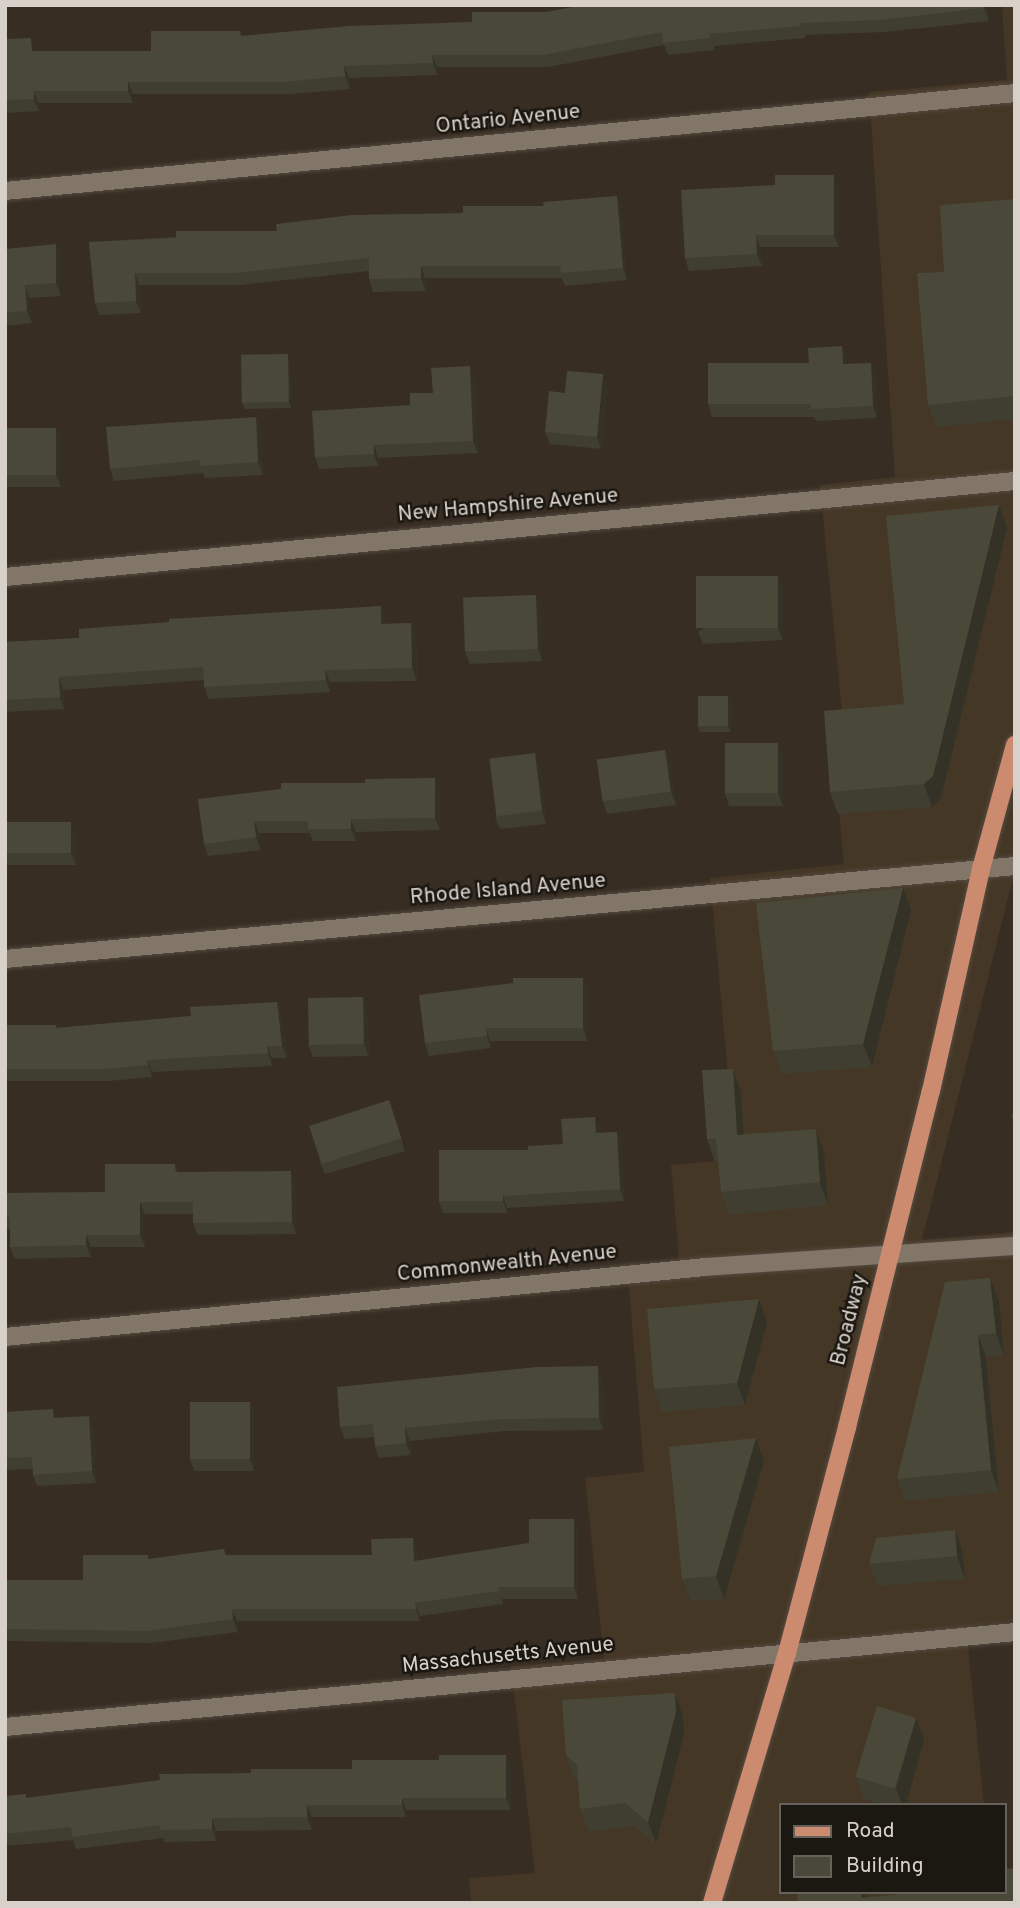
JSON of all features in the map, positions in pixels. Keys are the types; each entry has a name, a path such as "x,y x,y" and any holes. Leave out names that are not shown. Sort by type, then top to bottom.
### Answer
{"main road":[{"name":"Broadway","path":"712,1903 787,1653 890,1253 981,869 1015,744"}],"street":[{"name":"Ontario Avenue","path":"5,191 1015,93"},
{"name":"New Hampshire Avenue","path":"5,577 1015,481"},
{"name":"Rhode Island Avenue","path":"5,959 1015,866"},
{"name":"Commonwealth Avenue","path":"5,1337 692,1268 1015,1246"},
{"name":"Massachusetts Avenue","path":"5,1727 1015,1632"}],"shaded area":[{"path":"1002,5 1015,5 1015,870 922,1240 1015,1232 1015,1620 966,1626 984,1803 778,1803 778,1894 993,1894 994,1903 471,1903 469,1878 535,1873 511,1666 604,1659 585,1478 644,1472 628,1273 680,1271 671,1165 715,1161 711,1092 728,1076 710,878 844,864 832,734 844,733 820,485 895,477 869,92 1007,80"}],"building":[{"path":"583,5 984,5 984,8 880,20 800,23 800,26 709,34 710,38 663,43 662,32 543,55 432,55 433,63 344,66 345,76 284,82 128,82 128,91 34,91 34,99 5,100 5,39 31,38 32,51 151,51 151,31 240,31 240,36 349,26 472,22 472,12 547,12"},
{"path":"775,175 834,175 834,235 756,235 757,254 685,258 681,190 775,185"},
{"path":"617,196 623,268 561,273 560,266 421,266 421,278 369,279 369,258 236,273 135,273 136,301 95,303 89,242 176,238 176,231 277,231 276,224 352,215 463,213 463,206 544,206 543,202"},
{"path":"1015,199 1015,396 928,405 917,273 944,272 940,205"},
{"path":"56,244 56,283 25,285 27,311 5,313 5,249"},
{"path":"842,346 843,364 871,363 873,406 811,409 811,404 708,404 708,363 809,363 808,348"},
{"path":"288,354 289,402 242,403 241,355"},
{"path":"470,366 473,441 374,445 374,454 315,457 312,411 410,405 410,393 433,393 431,368"},
{"path":"567,371 603,374 597,437 545,432 549,391 565,393"},
{"path":"256,417 258,462 201,466 200,460 110,469 106,427"},
{"path":"5,428 56,428 56,475 5,475"},
{"path":"999,505 933,776 924,784 830,792 824,711 904,704 886,516"},
{"path":"696,576 778,576 778,628 696,628"},
{"path":"536,595 538,649 465,652 463,598"},
{"path":"381,606 381,624 411,623 412,668 325,670 326,680 204,687 203,667 59,677 60,697 5,700 5,642 79,638 79,629 169,622 169,619"},
{"path":"698,696 728,696 728,726 698,726"},
{"path":"725,743 778,743 778,793 725,793"},
{"path":"665,750 671,792 603,801 597,760"},
{"path":"535,753 542,811 496,816 489,759"},
{"path":"435,778 435,818 351,819 351,829 308,829 308,821 254,821 256,837 204,844 198,799 281,789 281,783 365,783 365,779"},
{"path":"5,822 71,822 71,853 5,853"},
{"path":"903,888 863,1044 773,1051 756,903"},
{"path":"513,978 583,978 583,1028 486,1028 487,1036 425,1043 419,995 513,983"},
{"path":"363,997 364,1044 309,1045 308,998"},
{"path":"277,1002 282,1046 267,1046 268,1053 147,1060 148,1065 105,1069 5,1069 5,1025 56,1025 56,1028 191,1016 190,1007"},
{"path":"733,1069 737,1135 816,1129 820,1182 721,1192 716,1139 707,1139 702,1070"},
{"path":"389,1100 401,1138 321,1164 309,1126"},
{"path":"1012,1114 1015,1114 1015,1146"},
{"path":"595,1117 596,1133 617,1132 620,1189 503,1196 503,1201 439,1201 439,1150 528,1150 528,1146 563,1144 561,1119"},
{"path":"105,1164 175,1164 175,1172 291,1171 292,1222 193,1223 193,1202 140,1202 140,1235 86,1235 86,1245 10,1247 10,1217 5,1217 5,1193 105,1192"},
{"path":"990,1278 996,1333 978,1335 991,1470 897,1479 945,1282"},
{"path":"759,1299 737,1383 654,1389 647,1309"},
{"path":"598,1366 599,1418 500,1419 405,1428 406,1443 375,1446 373,1424 340,1427 337,1387 537,1367"},
{"path":"190,1402 250,1402 250,1459 190,1459"},
{"path":"53,1409 54,1418 89,1416 92,1471 33,1475 32,1457 5,1458 5,1412"},
{"path":"756,1438 716,1576 682,1579 669,1447"},
{"path":"529,1519 574,1519 574,1587 498,1587 498,1591 415,1603 416,1609 232,1609 233,1619 147,1631 5,1629 5,1580 83,1580 83,1555 148,1555 148,1559 224,1549 225,1555 372,1555 371,1539 413,1538 414,1561 529,1543"},
{"path":"955,1530 957,1556 869,1564 876,1538"},
{"path":"675,1693 676,1712 648,1822 625,1803 580,1809 577,1765 566,1755 562,1700"},
{"path":"877,1706 916,1718 895,1789 855,1777"},
{"path":"439,1755 506,1755 506,1798 402,1798 402,1805 307,1805 307,1817 212,1818 212,1829 160,1830 160,1825 72,1837 71,1827 5,1834 5,1796 26,1794 26,1798 160,1780 159,1774 251,1773 251,1769 352,1769 352,1760 439,1760"},
{"path":"1015,1868 1015,1903 798,1903 797,1894 861,1894 862,1898 901,1894 1006,1894 1006,1869"}]}
